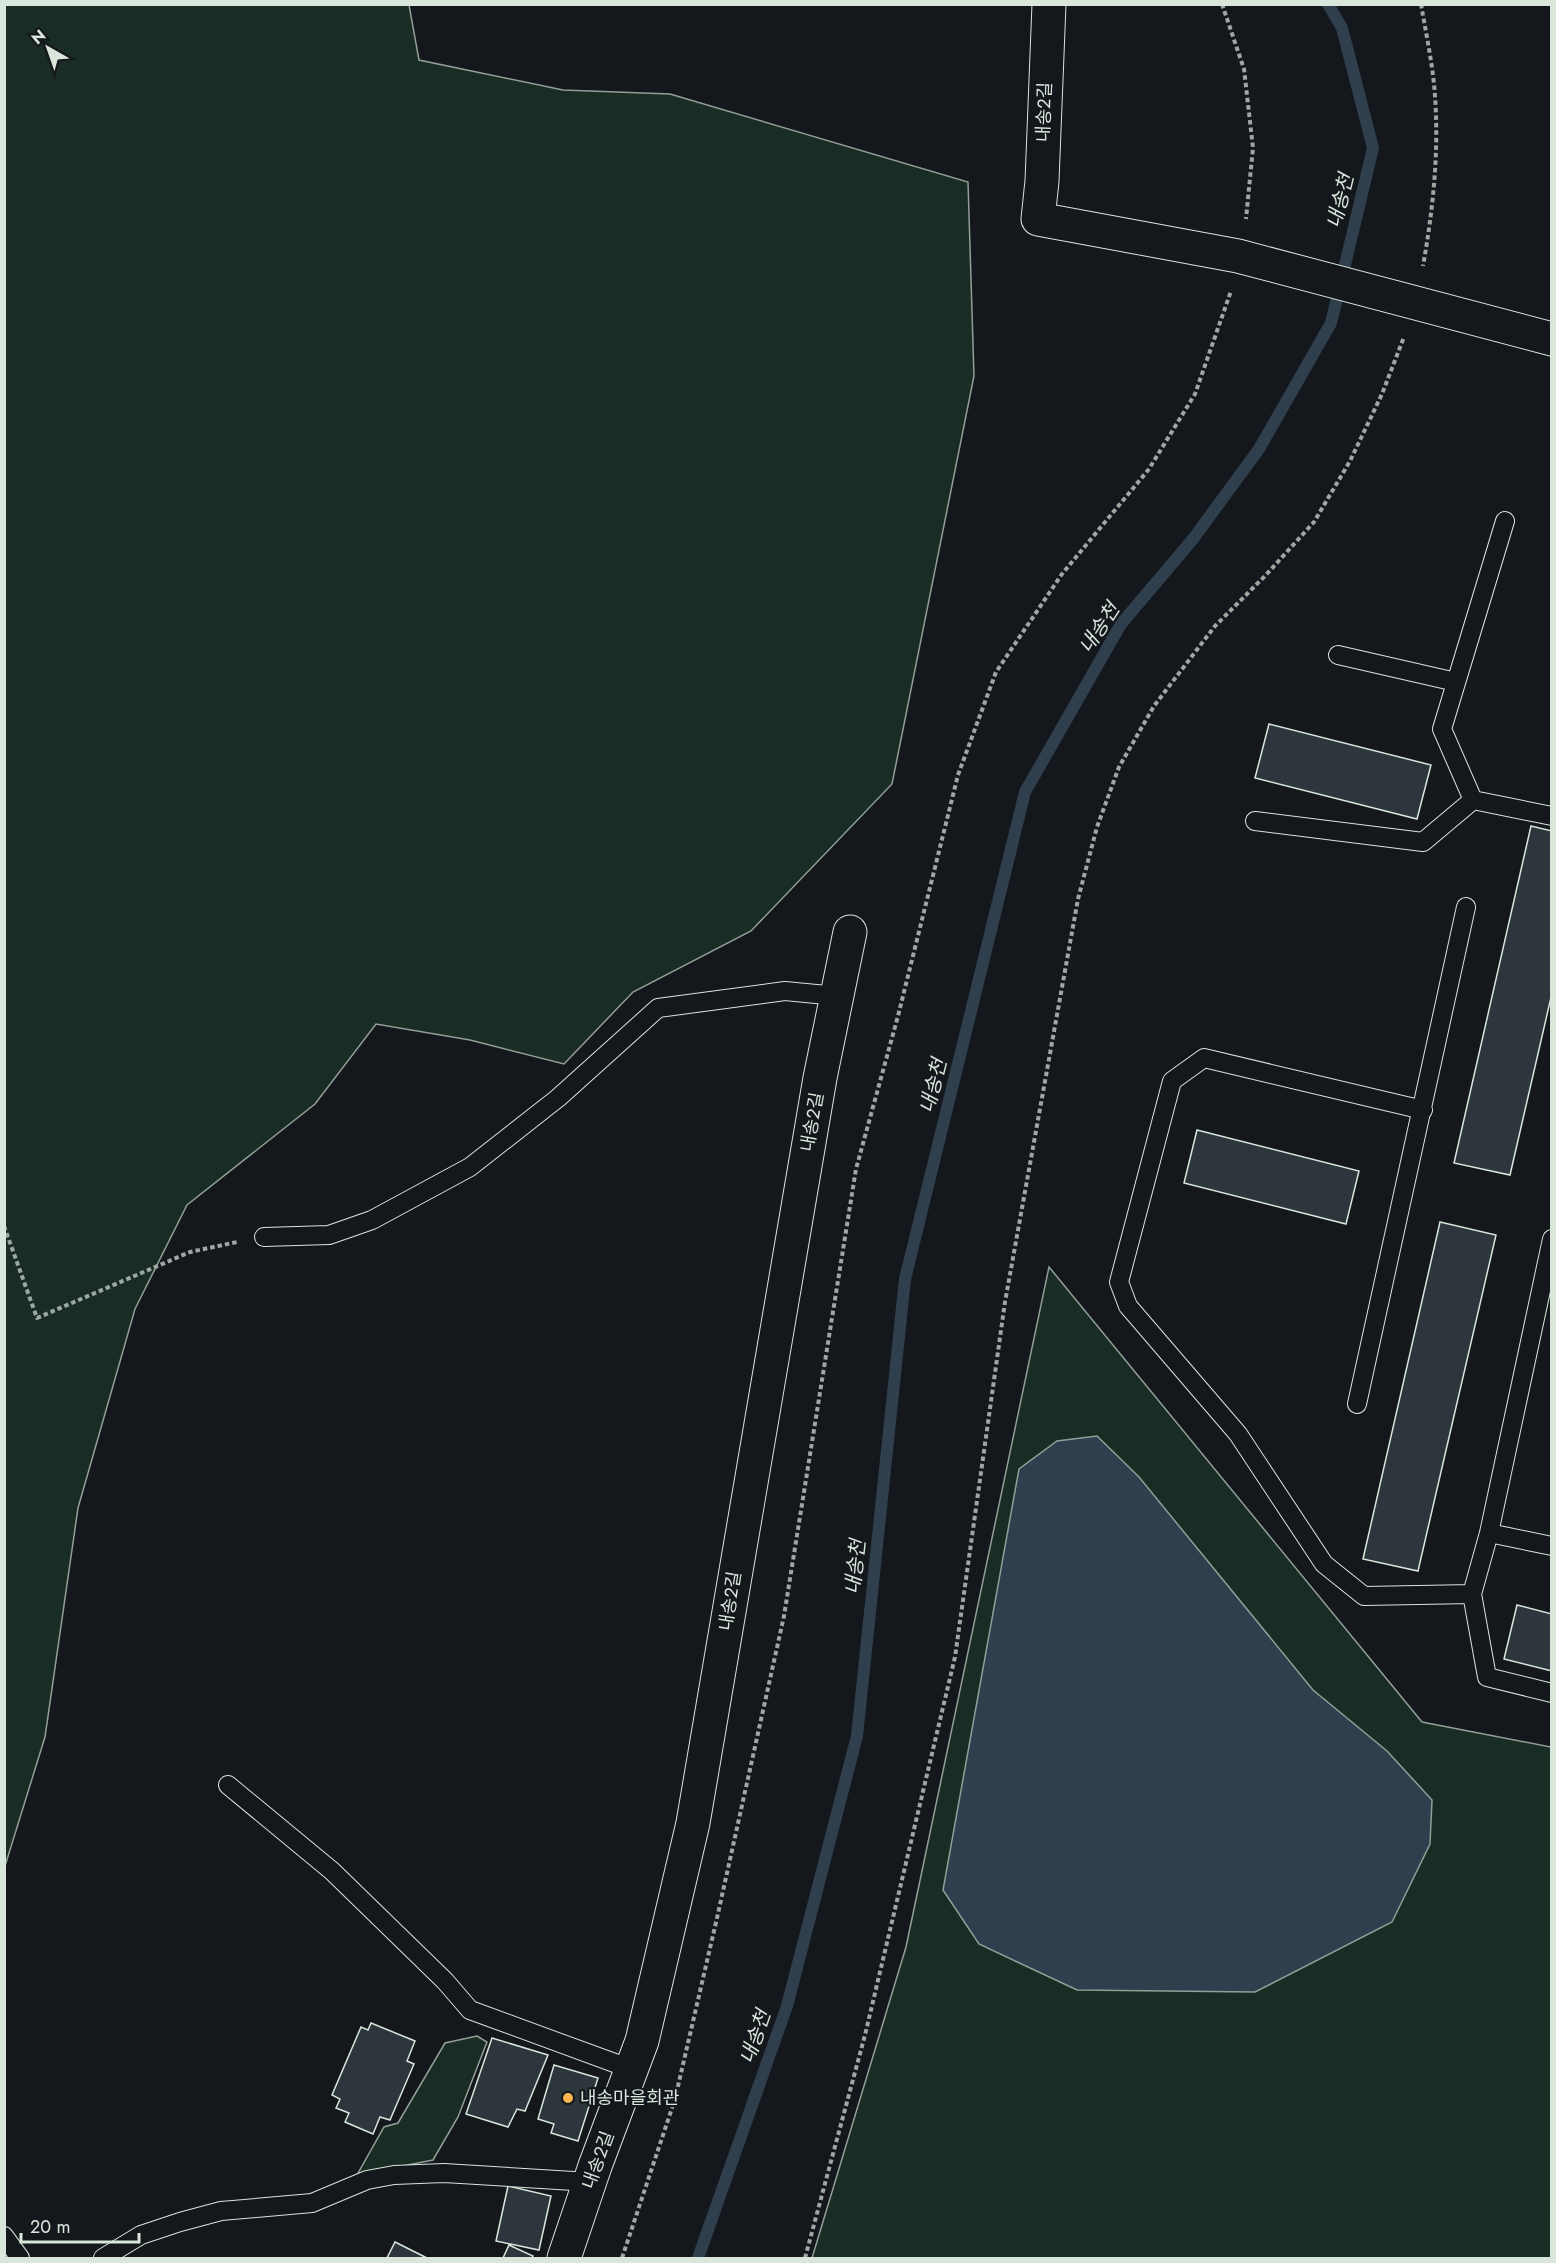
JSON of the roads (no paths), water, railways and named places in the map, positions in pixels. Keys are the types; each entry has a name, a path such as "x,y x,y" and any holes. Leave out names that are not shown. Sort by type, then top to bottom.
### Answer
{"street":[{"name":"내송2길","path":"1049,4 1042,181 1038,219 1412,316 1551,339"},
{"name":"내송2길","path":"564,2259 642,2041 693,1823 820,1078 850,932"}],"lane":[{"path":"1473,800 1442,729 1505,521"},
{"path":"1338,655 1456,682"},
{"path":"1473,800 1551,816"},
{"path":"1255,821 1423,842 1473,800"},
{"path":"1357,1404 1467,907"},
{"path":"264,1237 329,1235 372,1220 470,1167 558,1098 658,1008 785,991 837,996"},
{"path":"1423,1110 1204,1058 1172,1081 1119,1282 1128,1306 1238,1434 1324,1564 1364,1596 1472,1594"},
{"path":"1551,1239 1489,1533 1472,1594 1487,1677 1551,1693"},
{"path":"1489,1533 1551,1546"},
{"path":"228,1785 332,1871 445,1981 470,2010 631,2069"},
{"path":"103,2259 141,2235 180,2222 221,2211 312,2203 367,2180 394,2175 444,2173 590,2182"},
{"path":"4,2236 20,2259"}],"water":[{"path":"1097,1436 1139,1477 1313,1690 1387,1751 1432,1800 1430,1844 1392,1922 1255,1992 1077,1990 979,1944 943,1890 1019,1469 1057,1441"}],"waterway":[{"name":"내송천","path":"698,2258 787,2006 857,1736 905,1279 1025,792 1121,624 1193,539 1259,449 1331,323 1373,148 1342,28 1328,4"}],"place":[{"name":"내송마을회관","path":"568,2098"}]}
